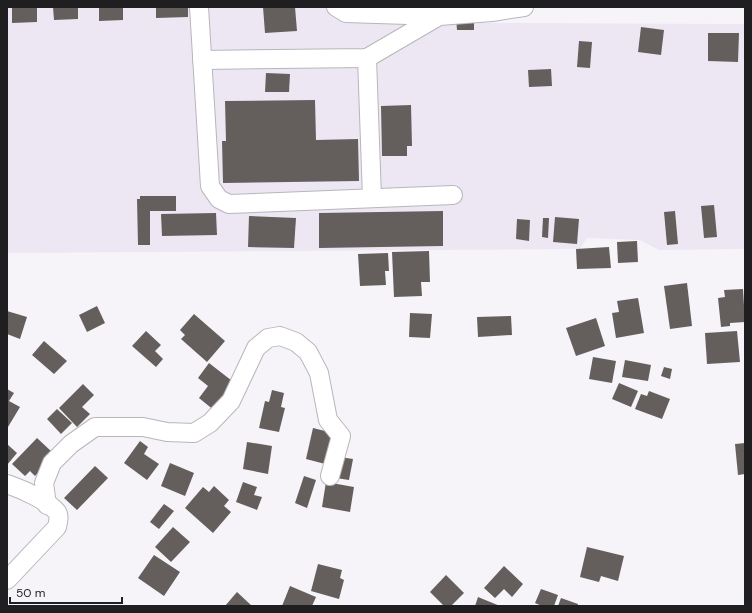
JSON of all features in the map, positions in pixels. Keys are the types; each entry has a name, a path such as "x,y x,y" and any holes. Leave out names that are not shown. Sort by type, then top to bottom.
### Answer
{"street":[{"path":"199,7 210,186 219,198 229,204 453,195"},
{"path":"336,7 346,13 439,16 524,7"},
{"path":"202,60 368,58 439,16"},
{"path":"368,58 372,198"},
{"path":"47,505 44,483 52,463 71,444 95,427 143,427 167,432 194,433 210,423 231,401 256,348 268,338 280,336 296,342 308,352 320,373 328,420 341,436 330,476"},
{"path":"7,484 22,490 47,505 57,512 59,518 57,527 7,580"}],"shaded area":[{"path":"7,7 483,7 486,23 745,24 745,249 659,250 640,240 587,238 580,249 7,253"}],"building":[{"path":"12,7 37,7 37,22 12,23"},
{"path":"53,7 78,7 78,19 54,20"},
{"path":"99,7 123,7 123,20 99,21"},
{"path":"156,7 188,7 188,17 156,18"},
{"path":"263,7 295,7 297,31 265,33"},
{"path":"474,17 474,30 457,30 456,18"},
{"path":"641,27 664,30 661,55 638,52"},
{"path":"708,33 739,33 738,62 708,61"},
{"path":"579,41 592,42 590,68 577,67"},
{"path":"551,69 552,86 529,87 528,70"},
{"path":"266,73 290,74 289,92 265,92"},
{"path":"315,100 316,140 358,139 359,181 223,183 222,141 226,141 225,101"},
{"path":"411,105 412,146 407,146 407,156 382,156 381,106"},
{"path":"140,196 176,196 176,211 150,211 150,245 138,245 137,199 140,199"},
{"path":"714,205 717,237 704,238 701,206"},
{"path":"443,211 443,246 319,248 319,213"},
{"path":"675,211 678,244 667,245 664,212"},
{"path":"216,213 217,235 162,236 161,214"},
{"path":"249,216 296,218 294,248 248,247"},
{"path":"555,217 579,219 577,244 553,242"},
{"path":"543,218 549,218 548,238 542,237"},
{"path":"517,219 530,220 529,241 516,239"},
{"path":"637,241 638,262 618,263 617,242"},
{"path":"609,247 611,268 577,269 576,249"},
{"path":"429,251 430,282 421,282 422,296 394,297 392,252"},
{"path":"388,253 389,271 385,271 386,285 360,286 358,254"},
{"path":"687,283 692,326 670,329 664,286"},
{"path":"743,289 745,322 730,323 730,326 721,327 718,298 725,297 724,290"},
{"path":"638,298 644,333 616,338 612,313 619,312 617,301"},
{"path":"97,306 105,323 87,332 79,315"},
{"path":"7,311 27,317 20,339 7,334"},
{"path":"410,313 432,314 430,338 409,337"},
{"path":"194,314 225,341 207,362 181,339 185,335 180,330"},
{"path":"511,316 512,335 478,337 477,317"},
{"path":"596,318 605,346 576,356 566,328"},
{"path":"146,331 161,345 155,351 163,359 156,367 132,346"},
{"path":"737,331 740,362 707,364 705,333"},
{"path":"44,341 67,361 54,374 32,355"},
{"path":"593,357 616,361 612,383 589,379"},
{"path":"625,360 651,365 648,381 622,377"},
{"path":"209,363 236,384 215,411 199,398 208,386 198,378"},
{"path":"664,367 672,369 670,379 661,376"},
{"path":"619,383 638,391 631,407 612,399"},
{"path":"83,384 94,395 82,407 90,414 77,427 59,408"},
{"path":"7,389 14,393 9,401 20,407 8,427"},
{"path":"272,390 284,393 281,407 285,408 279,432 259,428 265,401 269,402"},
{"path":"649,391 670,399 662,419 635,409 641,394 647,396"},
{"path":"57,409 72,423 61,434 47,419"},
{"path":"313,428 337,434 329,465 306,459"},
{"path":"37,438 52,452 43,461 46,464 35,476 30,471 25,476 12,464"},
{"path":"140,441 148,447 144,454 159,464 147,480 124,463"},
{"path":"247,442 272,446 268,474 243,469"},
{"path":"745,443 745,474 738,475 735,444"},
{"path":"7,444 17,453 7,465"},
{"path":"340,457 353,459 349,480 336,478"},
{"path":"170,463 194,473 185,496 161,486"},
{"path":"95,466 108,478 77,510 64,498"},
{"path":"304,476 316,480 307,508 295,503"},
{"path":"243,482 257,487 254,495 262,497 257,510 236,502"},
{"path":"326,482 354,487 350,512 322,507"},
{"path":"214,486 229,500 224,506 231,512 213,533 185,508 203,487 209,492"},
{"path":"164,504 174,511 159,529 150,522"},
{"path":"173,527 190,542 171,562 155,547"},
{"path":"587,547 624,556 618,581 601,576 599,582 580,577"},
{"path":"154,555 180,572 164,596 138,578"},
{"path":"318,564 342,570 340,578 344,580 339,599 311,591"},
{"path":"504,566 523,584 512,597 504,589 495,598 484,588"},
{"path":"446,575 464,593 451,606 444,606 430,592"},
{"path":"290,586 316,597 312,606 282,606"},
{"path":"541,589 558,595 554,606 542,606 535,603"},
{"path":"237,592 252,606 225,606"},
{"path":"478,597 500,606 475,606"},
{"path":"561,598 578,604 578,606 558,606"}]}
